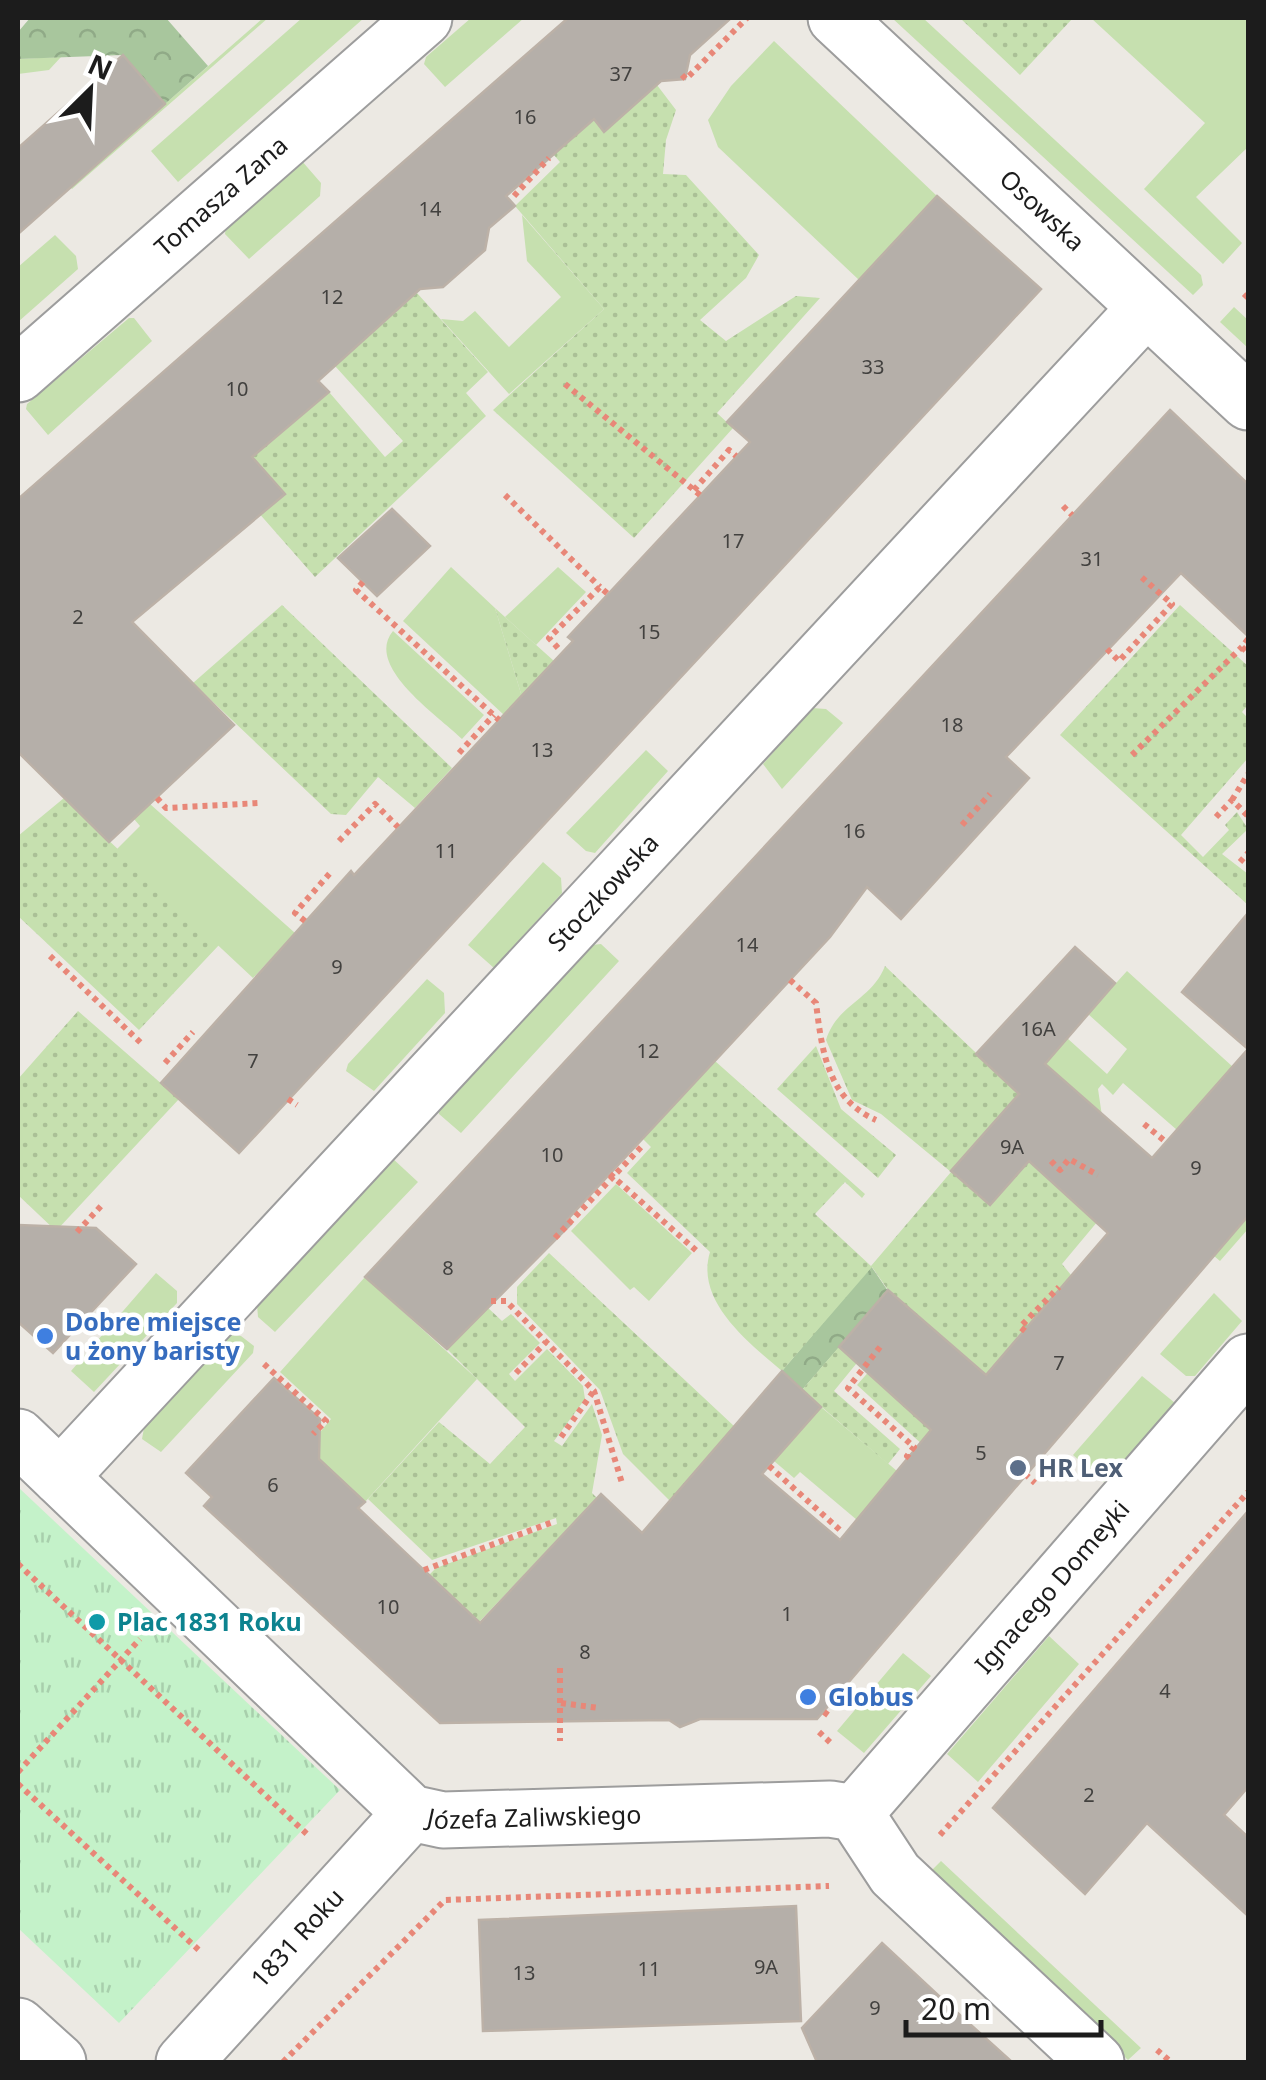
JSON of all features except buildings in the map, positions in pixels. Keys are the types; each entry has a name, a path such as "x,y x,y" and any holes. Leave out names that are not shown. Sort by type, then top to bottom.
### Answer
{"street":[{"name":"Tomasza Zana","path":"18,374 424,18"},
{"name":"Osowska","path":"836,18 1248,402"},
{"name":"Stoczkowska","path":"60,1477 1146,308"},
{"name":"Ignacego Domeyki","path":"855,1813 1248,1362"},
{"name":"Józefa Zaliwskiego","path":"18,1437 412,1813 442,1820 830,1810 855,1813"},
{"name":"1831 Roku","path":"184,2062 412,1813"},
{"path":"855,1813 895,1874 1096,2062"},
{"path":"18,2026 58,2062"}],"path":[{"path":"682,75 686,79 746,18"},
{"path":"514,196 552,161 549,158"},
{"path":"565,384 697,492 729,450 736,456"},
{"path":"505,495 608,594"},
{"path":"1063,506 1072,515"},
{"path":"1107,648 1119,661 1172,604 1139,575"},
{"path":"364,582 356,590 497,718 459,753"},
{"path":"558,648 549,638 600,587"},
{"path":"1132,755 1248,639"},
{"path":"1242,647 1248,653"},
{"path":"1216,817 1248,774"},
{"path":"962,825 990,794"},
{"path":"157,798 166,808 259,803"},
{"path":"1232,800 1248,816"},
{"path":"339,841 374,804 398,827"},
{"path":"1240,862 1248,853"},
{"path":"305,921 295,912 331,872"},
{"path":"50,956 142,1044"},
{"path":"790,980 816,1004 821,1045 837,1088 851,1109 876,1120"},
{"path":"164,1063 193,1032"},
{"path":"288,1100 296,1106"},
{"path":"1144,1124 1166,1142"},
{"path":"555,1238 643,1145"},
{"path":"1051,1162 1060,1170 1069,1159 1098,1175"},
{"path":"612,1175 699,1252"},
{"path":"77,1232 102,1205"},
{"path":"1025,1331 1020,1327 1056,1285 1059,1287"},
{"path":"491,1301 506,1301 594,1391 622,1483"},
{"path":"516,1373 546,1342"},
{"path":"880,1348 848,1388 914,1447 907,1456 913,1460"},
{"path":"264,1364 326,1421 313,1434"},
{"path":"561,1437 594,1391"},
{"path":"769,1466 840,1530"},
{"path":"1025,1474 1035,1483"},
{"path":"937,1838 1248,1492"},
{"path":"424,1570 553,1522"},
{"path":"18,1564 315,1841"},
{"path":"18,1772 143,1636"},
{"path":"560,1668 560,1741"},
{"path":"561,1703 600,1708"},
{"path":"824,1712 832,1718"},
{"path":"18,1784 206,1956"},
{"path":"283,2062 445,1900 829,1886 844,1900"}],"green space":[{"path":"30,18 166,18 208,66 165,104 122,55 18,59 18,32"},
{"path":"263,18 268,18 70,187"},
{"path":"302,18 364,18 178,182 151,151"},
{"path":"471,18 524,18 445,87 424,64 426,57"},
{"path":"892,18 923,18 1201,275 1203,285 1193,295"},
{"path":"960,18 1073,18 1020,75"},
{"path":"1091,18 1248,18 1248,147 1196,197 1242,243 1223,264 1144,189 1205,123"},
{"path":"774,41 937,196 859,280 718,147 708,120 731,86"},
{"path":"61,57 49,70 18,74 18,59"},
{"path":"657,85 676,110 666,140 663,174 686,175 759,255 746,278 700,320 726,341 796,296 820,298 717,413 733,428 634,538 493,410 604,309 515,206 560,162 553,154 594,119 605,131"},
{"path":"301,160 321,183 320,196 249,259 225,234 226,227"},
{"path":"522,215 604,309 509,394 441,319 463,321 475,311 509,347 561,297 527,261"},
{"path":"55,235 76,256 78,269 18,322 18,267"},
{"path":"417,293 488,372 466,393 486,416 315,577 228,478 329,392 385,457 403,441 335,366"},
{"path":"1234,307 1248,320 1248,348 1220,322"},
{"path":"129,318 134,318 152,341 48,435 26,409 27,404"},
{"path":"451,567 495,608 522,697 504,715 403,621"},
{"path":"558,567 586,592 536,645 505,617"},
{"path":"282,605 452,768 415,808 378,777 346,815 331,814 193,683"},
{"path":"1180,605 1248,666 1248,705 1242,712 1248,718 1248,758 1181,835 1203,857 1229,830 1225,825 1237,812 1248,829 1222,854 1248,874 1248,905 1060,735"},
{"path":"495,608 554,661 522,697"},
{"path":"393,631 484,715 462,739 395,674 387,645"},
{"path":"812,708 826,709 843,723 782,789 763,764"},
{"path":"646,750 668,771 595,853 586,851 566,833"},
{"path":"64,798 219,945 139,1030 18,916 18,836"},
{"path":"150,804 295,933 253,978 116,850 140,826 134,819"},
{"path":"543,862 561,878 562,893 494,968 468,945"},
{"path":"601,944 619,961 461,1133 438,1109 592,945"},
{"path":"885,966 1019,1094 952,1172 990,1205 1029,1161 1061,1187 1113,1203 1062,1264 1071,1275 925,1447 857,1385 886,1352 888,1290 872,1267 782,1371 740,1334 717,1304 707,1270 710,1252 627,1173 651,1147 642,1138 715,1061 865,1194 862,1198 845,1182 815,1214 871,1266 951,1172 881,1114 852,1100 826,1040 838,1018 872,987"},
{"path":"1127,971 1233,1067 1177,1130 1123,1083 1113,1095 1102,1084 1098,1089 1107,1150 1060,1125 1083,1097 1045,1064 1067,1038 1107,1074 1127,1049 1088,1014"},
{"path":"427,979 444,993 445,1013 374,1091 346,1071 348,1064"},
{"path":"78,1011 179,1099 56,1231 18,1195 18,1079"},
{"path":"816,1046 841,1109 896,1155 878,1178 777,1089"},
{"path":"391,1157 418,1182 275,1332 258,1317 257,1305"},
{"path":"616,1184 692,1253 649,1301 634,1287 630,1290 571,1231"},
{"path":"1248,1216 1248,1229 1220,1261 1214,1256"},
{"path":"549,1253 734,1426 670,1501 623,1454 600,1390 517,1304 517,1287"},
{"path":"871,1266 888,1291 802,1390 782,1371"},
{"path":"156,1273 177,1291 177,1303 94,1392 71,1371"},
{"path":"365,1277 477,1379 365,1502 316,1456 316,1437 331,1419 280,1372"},
{"path":"1214,1293 1242,1321 1195,1376 1186,1376 1160,1354"},
{"path":"486,1306 502,1321 511,1314 540,1343 509,1374 515,1381 547,1349 583,1386 585,1399 554,1441 562,1446 592,1404 602,1435 592,1493 597,1498 479,1622 429,1575 436,1568 557,1524 556,1518 432,1560 368,1499 439,1422 490,1464 525,1427 447,1349"},
{"path":"856,1327 874,1342 834,1391 900,1449 888,1464 802,1390"},
{"path":"229,1335 241,1336 254,1346 253,1353 161,1452 142,1439 144,1428"},
{"path":"1142,1376 1175,1403 1106,1484 1073,1455"},
{"path":"821,1407 897,1471 857,1520 800,1472 794,1478 774,1461"},
{"name":"Plac 1831 Roku","path":"18,1487 340,1790 119,2023 18,1928"},
{"path":"1049,1636 1079,1664 978,1782 947,1754"},
{"path":"903,1653 931,1676 864,1753 837,1731"},
{"path":"941,1861 1141,2048 1128,2060 931,1871"}],"place":[{"name":"Dobre miejsce u żony baristy","path":"45,1336"},
{"name":"HR Lex","path":"1018,1468"},
{"name":"Plac 1831 Roku","path":"97,1622"},
{"name":"Globus","path":"808,1697"}]}
